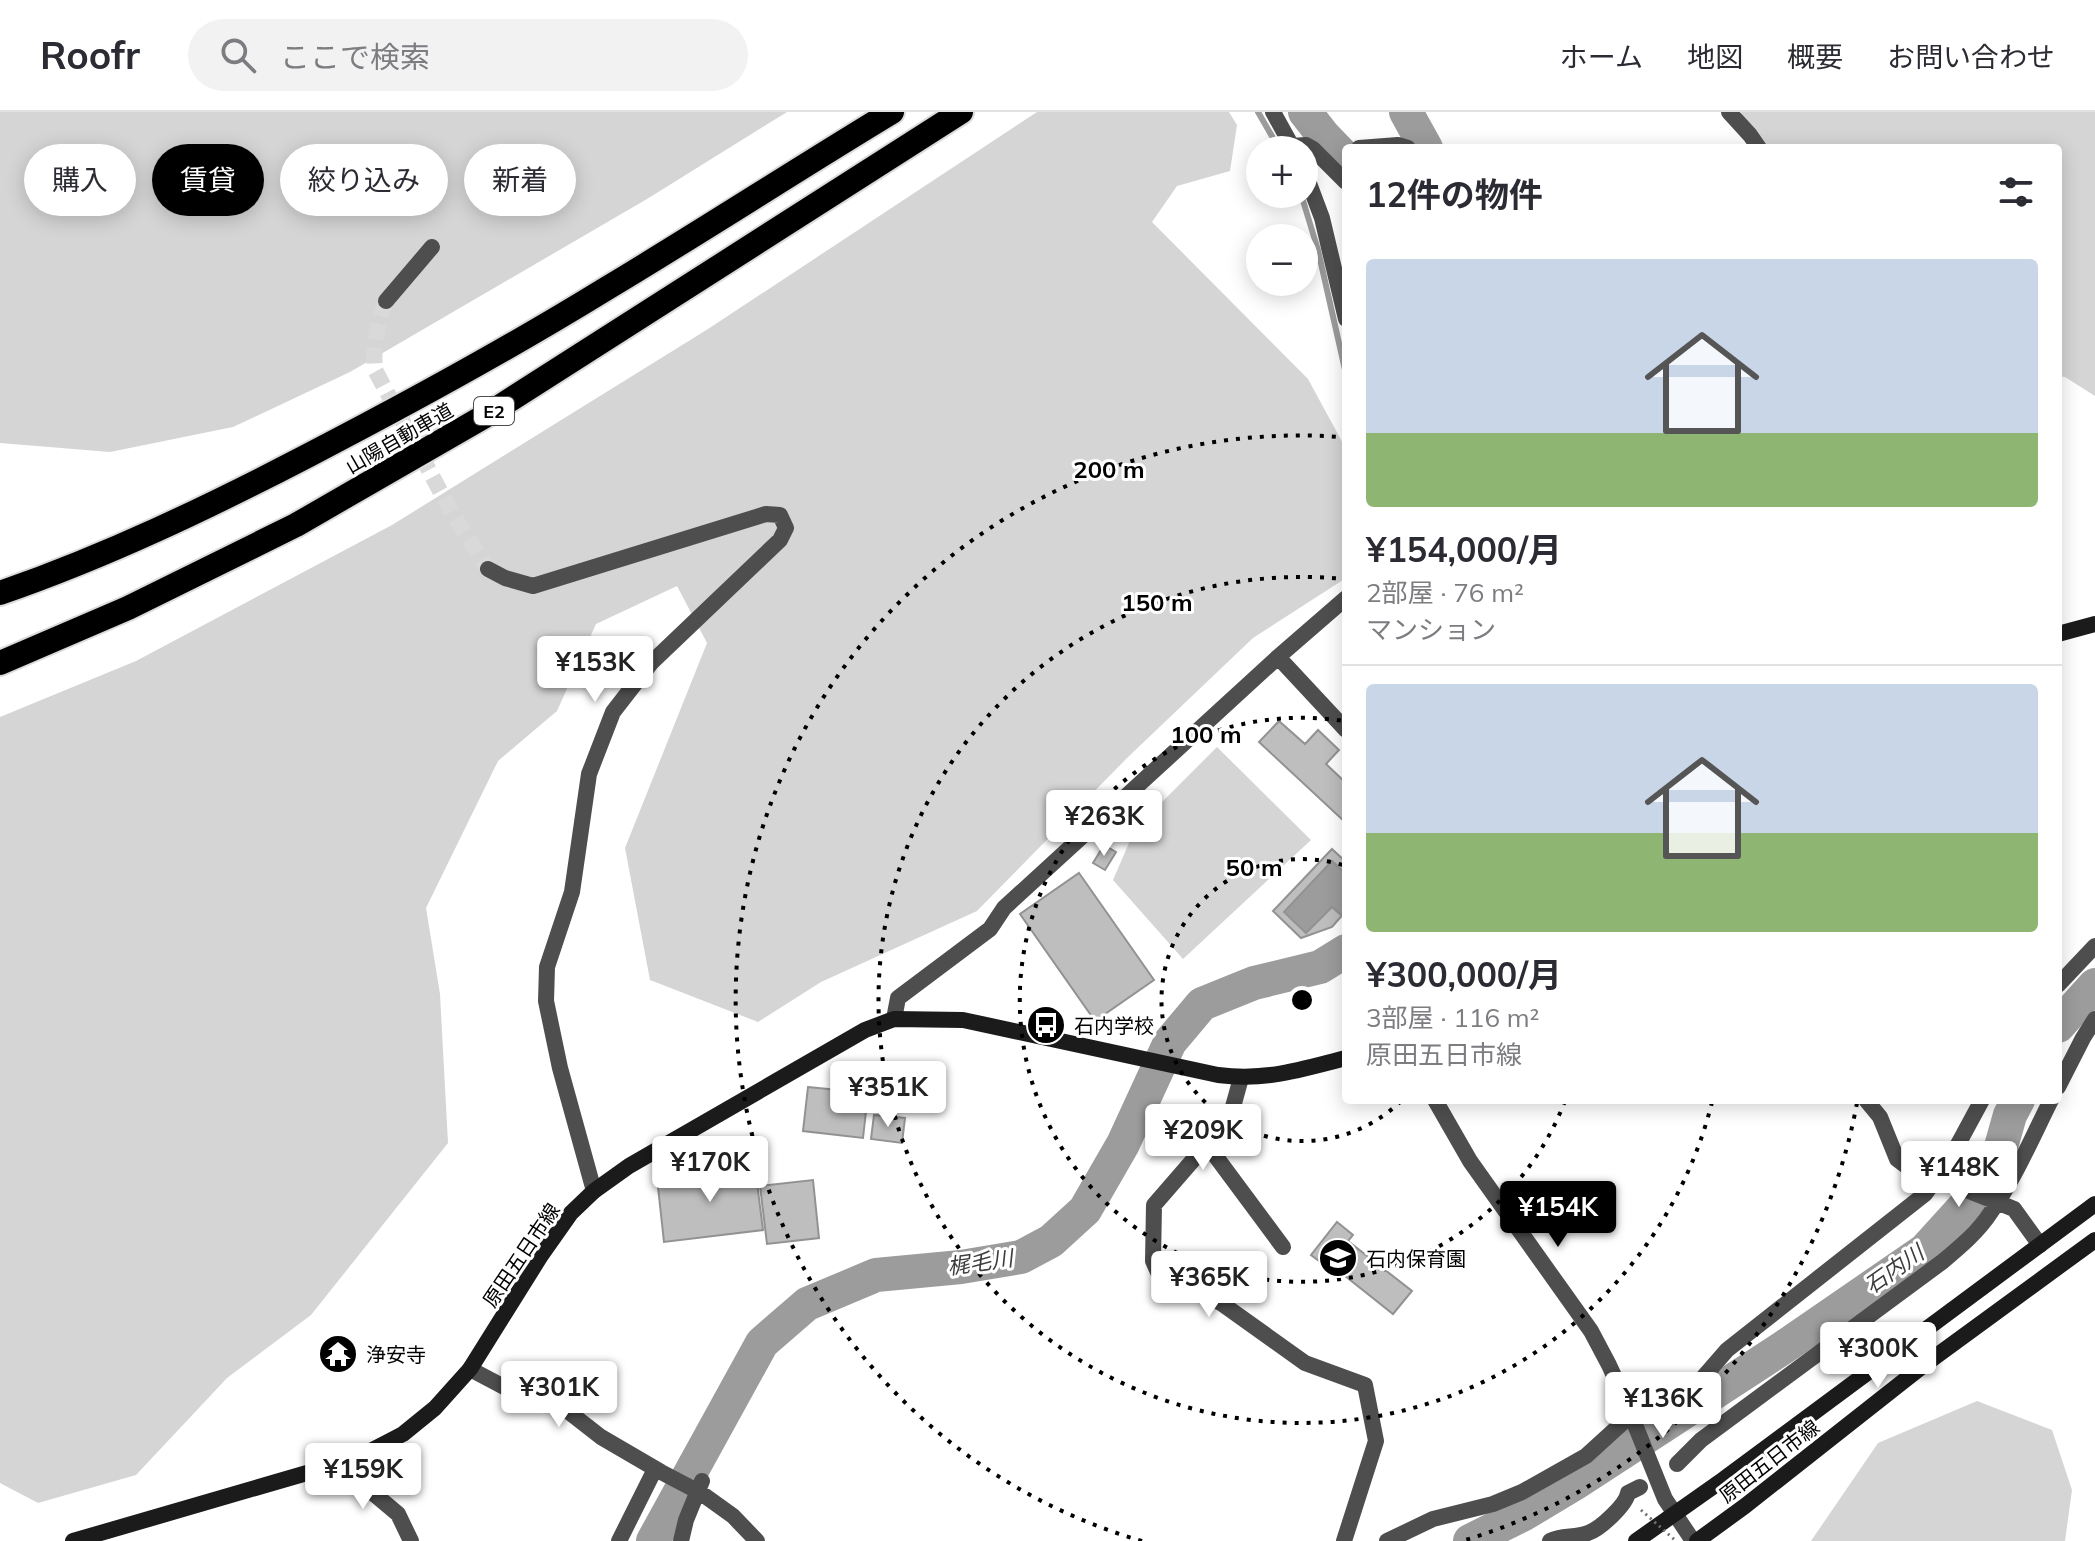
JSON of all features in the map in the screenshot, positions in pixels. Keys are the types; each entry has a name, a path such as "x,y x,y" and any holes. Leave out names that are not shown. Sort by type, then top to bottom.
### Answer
{"highway":[{"name":"山陽自動車道","path":"0,593 114,549 251,485 399,408 605,290 892,112"},
{"name":"山陽自動車道","path":"0,663 128,608 296,525 485,416 961,112"}],"main road":[{"path":"2062,633 2095,624"},
{"name":"原田五日市線","path":"73,1541 355,1459 403,1434 435,1408 470,1369 540,1257 571,1213 594,1191 629,1166 865,1030 894,1019 963,1020 1241,1078 1289,1073 1342,1059"},
{"name":"原田五日市線","path":"1636,1541 2095,1204"},
{"name":"原田五日市線","path":"1695,1541 1745,1506 1924,1365 2095,1240"}],"street":[{"path":"1273,112 1286,136"},
{"path":"1729,112 1756,144"},
{"path":"1318,152 1339,164"},
{"path":"1318,207 1342,302"},
{"path":"386,301 432,247"},
{"path":"488,569 505,578 533,586 766,514 780,515 786,528 780,540 651,663 613,712 589,774 572,892 547,967 546,1001 560,1068 594,1191"},
{"path":"894,1019 898,998 990,929 1004,908 1342,601"},
{"path":"1278,657 1342,726"},
{"path":"2062,981 2095,946"},
{"path":"2062,1079 2095,1019"},
{"path":"1241,1078 1226,1132 1214,1154 1283,1247"},
{"path":"1437,1104 1470,1161 1591,1331 1609,1365 1665,1499 1695,1541"},
{"path":"1869,1104 1880,1117 1897,1159 1921,1177 1940,1179 2014,1209 2040,1245"},
{"path":"1387,1541 1433,1519 1493,1504 1522,1492 1586,1456 1632,1419 1700,1381 1727,1350 1925,1194 1940,1179 1980,1104"},
{"path":"1677,1464 1701,1440 1968,1240 2011,1179 2049,1104"},
{"path":"1226,1132 1220,1129 1154,1205 1153,1261 1158,1272 1221,1303 1305,1363 1365,1385 1376,1441 1344,1541"},
{"path":"470,1369 506,1388 542,1391 601,1437 658,1471 699,1488 757,1541"},
{"path":"355,1459 373,1493 398,1514 411,1541"},
{"path":"619,1541 658,1471"},
{"path":"1550,1541 1593,1531 1626,1501 1628,1493 1640,1487"},
{"path":"681,1541 699,1488"}],"path":[{"path":"1641,1510 1676,1541"}],"shaded area":[{"path":"0,112 787,112 647,199 350,372 233,427 110,452 0,443"},
{"path":"1037,112 1229,112 1237,125 1230,171 1177,186 1152,222 1308,379 1342,442 1342,581 1253,638 1127,758 977,911 821,982 758,1022 650,980 625,848 707,643 677,586 596,624 557,711 498,761 426,908 440,994 448,1143 311,1315 227,1378 136,1475 38,1503 0,1483 0,717 136,661 392,525 708,329"},
{"path":"1741,112 2095,112 2095,396 2062,377 2062,144 1753,144"},
{"path":"1217,747 1311,840 1183,959 1113,880 1135,829"},
{"path":"1332,861 1342,870 1341,915 1332,907 1306,933 1284,912"},
{"path":"1977,1401 2052,1430 2072,1490 2065,1541 1811,1541 1878,1443"}],"building":[{"path":"1279,721 1305,744 1318,730 1339,750 1326,764 1342,779 1342,819 1259,742"},
{"path":"1104,845 1116,852 1105,870 1093,863"},
{"path":"1332,849 1342,858 1342,870 1332,861 1284,912 1306,933 1332,907 1342,916 1332,927 1301,938 1273,911"},
{"path":"1079,873 1154,980 1095,1021 1020,914"},
{"path":"808,1087 868,1093 863,1138 803,1131"},
{"path":"874,1115 905,1118 902,1143 871,1139"},
{"path":"755,1167 763,1230 664,1242 657,1178"},
{"path":"813,1180 819,1238 767,1244 760,1186"},
{"path":"1337,1222 1353,1235 1348,1241 1412,1291 1393,1314 1330,1264 1327,1267 1311,1255"}],"waterway":[{"path":"1258,112 1272,136"},
{"name":"梶毛川","path":"1305,112 1342,155"},
{"path":"1406,112 1424,144"},
{"path":"1305,208 1342,356"},
{"name":"梶毛川","path":"653,1541 762,1343 807,1304 876,1275 961,1267 1021,1257 1051,1241 1085,1210 1123,1144 1170,1042 1202,1004 1254,983 1320,967 1342,953"},
{"name":"石内川","path":"2062,1022 2095,985"},
{"name":"石内川","path":"1470,1541 1574,1484 1784,1347 1925,1250 1995,1168 2016,1104"}],"tunnel":[{"path":"386,301 376,335 375,370 452,513 488,569"}],"place":[{"name":"石内学校","path":"1046,1025"},
{"name":"石内保育園","path":"1338,1258"},
{"name":"浄安寺","path":"338,1354"}]}
